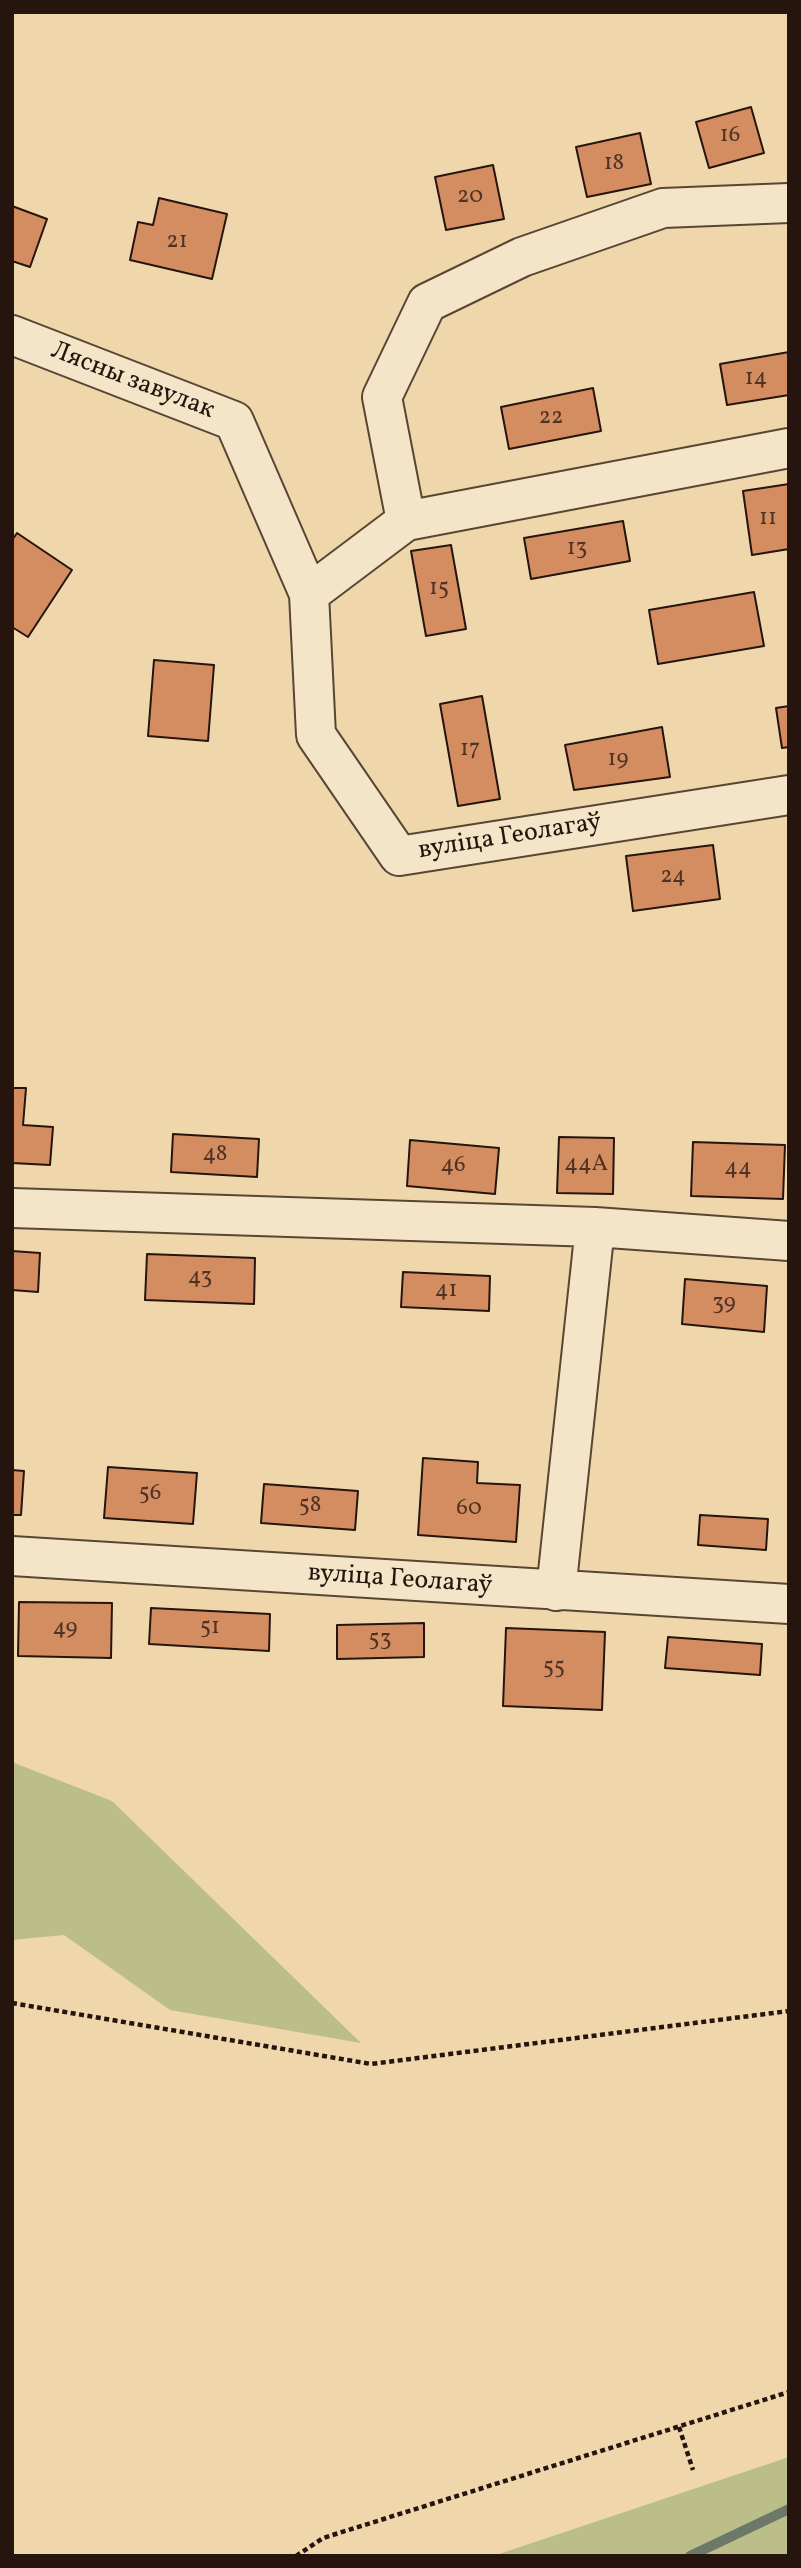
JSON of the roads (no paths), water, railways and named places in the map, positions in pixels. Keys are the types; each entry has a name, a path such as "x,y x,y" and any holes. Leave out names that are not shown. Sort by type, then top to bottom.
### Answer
{"street":[{"path":"406,520 382,397 427,303 522,257 663,208 789,202"},
{"name":"Лясны завулак","path":"12,335 233,421 309,594"},
{"path":"309,594 406,520 789,448"},
{"name":"вуліца Геолагаў","path":"309,594 316,735 399,856 789,795"},
{"path":"12,1208 595,1227 789,1241"},
{"path":"556,1591 595,1227"},
{"name":"вуліца Геолагаў","path":"12,1556 789,1604"}],"waterway":[{"path":"690,2556 789,2509"}]}
